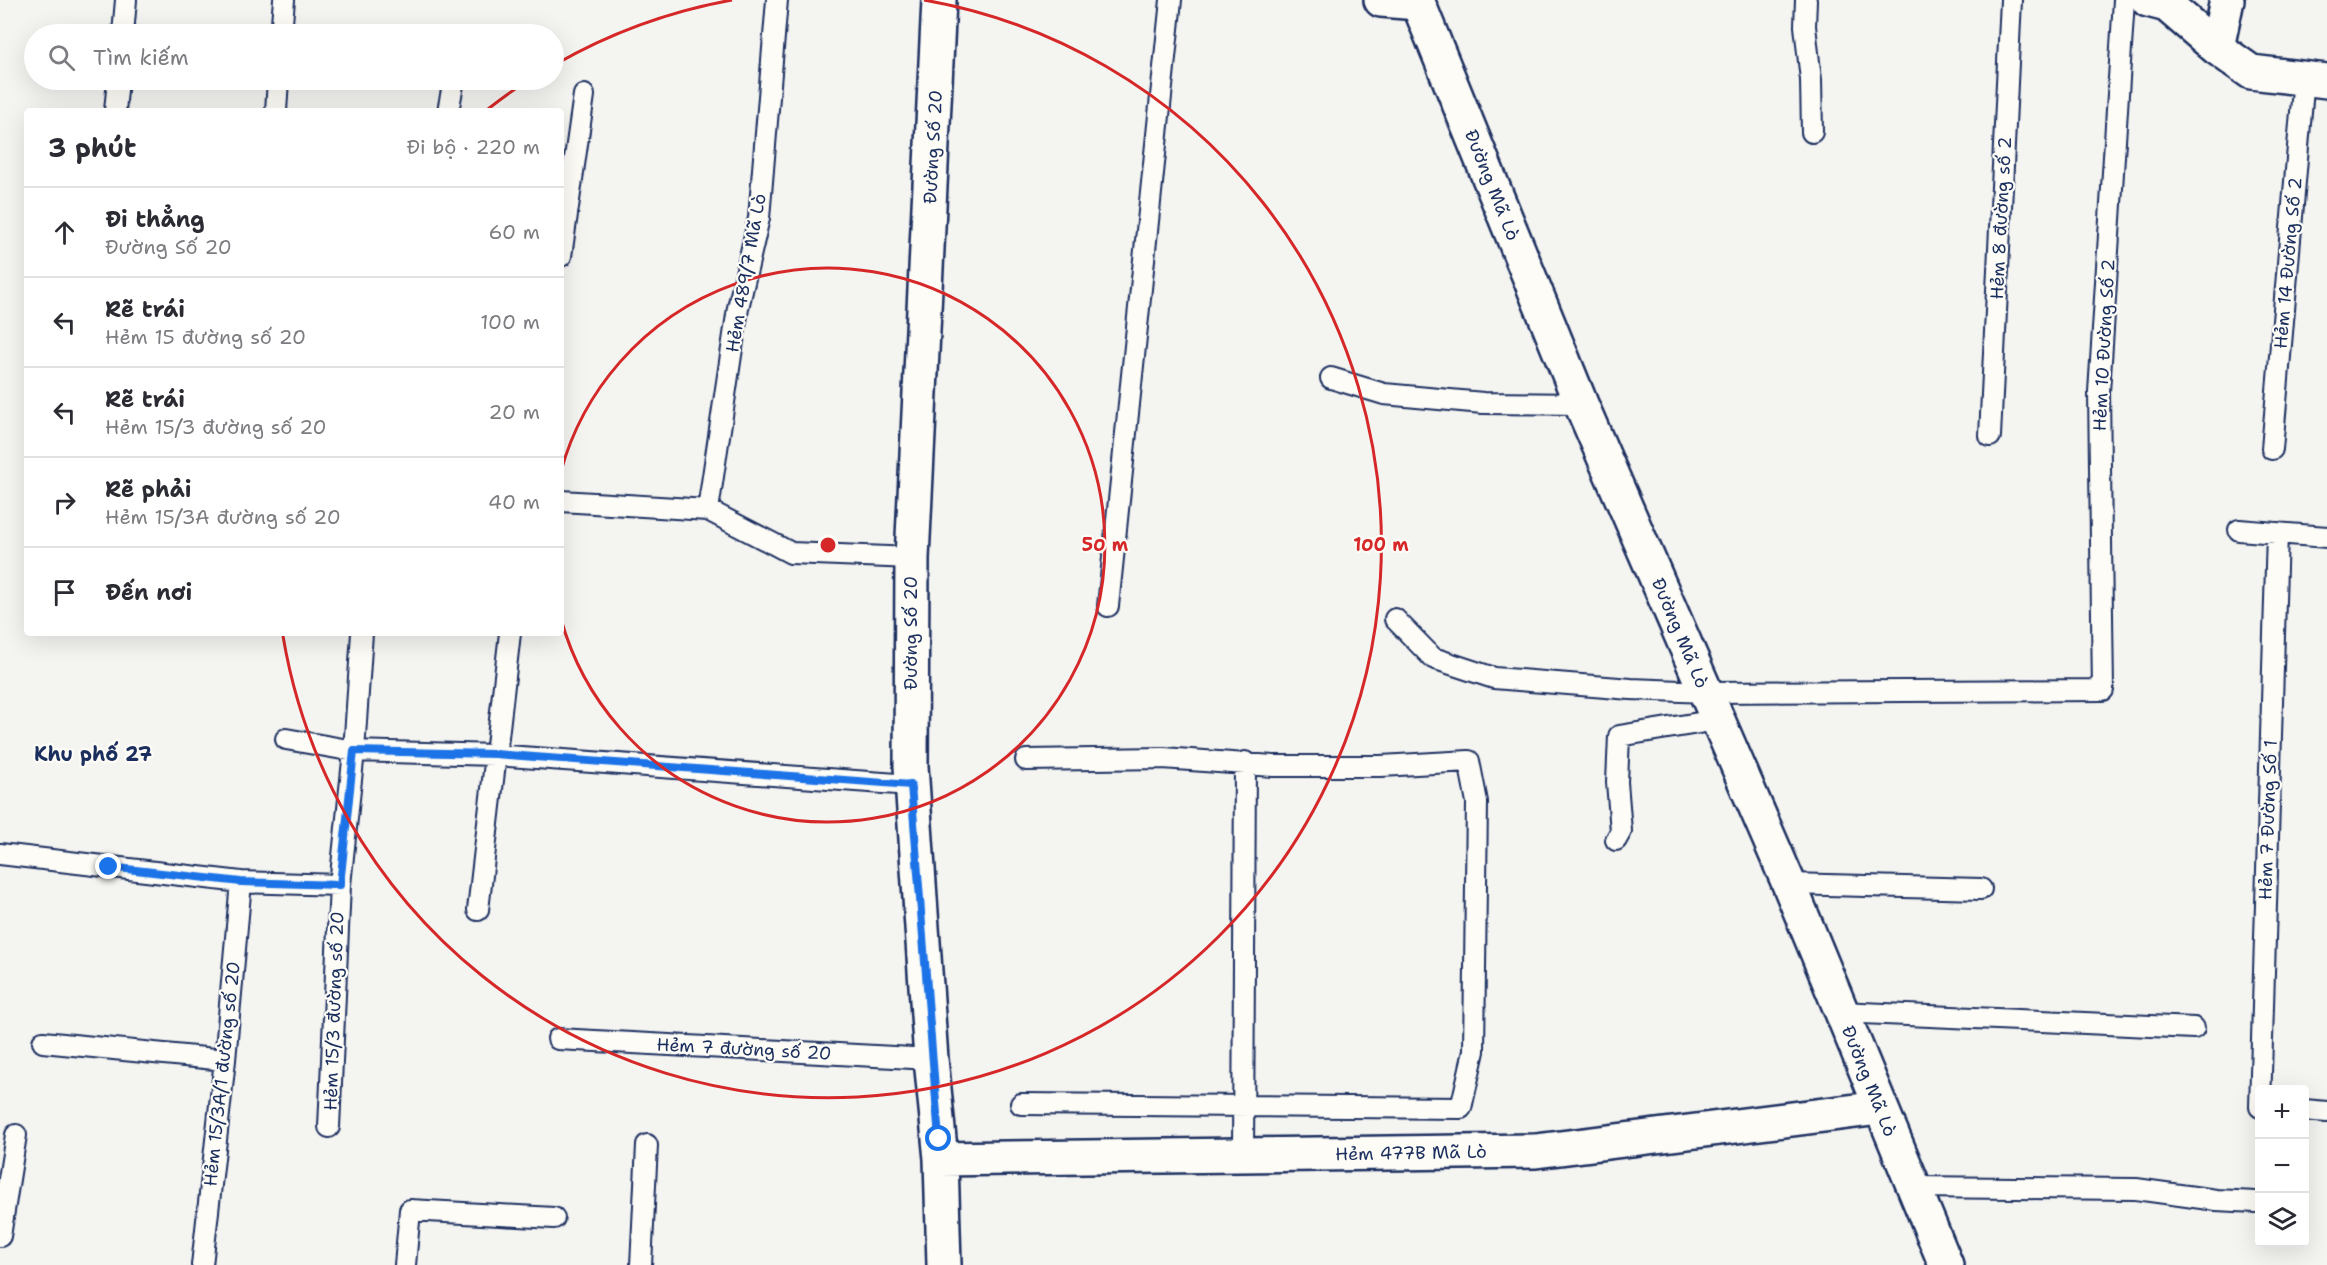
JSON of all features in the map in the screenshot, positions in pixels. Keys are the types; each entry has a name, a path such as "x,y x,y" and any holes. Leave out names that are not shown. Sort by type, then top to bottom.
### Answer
{"street":[{"name":"Đường Số 20","path":"939,0 912,558 911,785 940,1159 944,1265"},
{"path":"1381,0 1418,1"},
{"path":"2148,0 2167,4 2217,48 2251,72 2315,79"},
{"path":"2217,48 2227,0"},
{"name":"Đường Mã Lò","path":"1418,1 1581,404 1789,884 1946,1265"},
{"name":"Hẻm 477B Mã Lò","path":"940,1159 1536,1151 1880,1108"}],"lane":[{"path":"124,24 126,0"},
{"path":"282,24 284,0"},
{"name":"Hẻm 489/7 Mã Lò","path":"708,510 738,308 759,218 777,0"},
{"path":"1108,606 1171,0"},
{"path":"1806,0 1805,26 1811,80 1812,132"},
{"name":"Hẻm 8 đường số 2","path":"1990,436 2012,0"},
{"name":"Hẻm 10 Đường Số 2","path":"1711,706 2103,690 2099,392 2124,0"},
{"name":"Hẻm 14 Đường Số 2","path":"2272,449 2315,79"},
{"path":"115,108 117,90"},
{"path":"276,108 277,90"},
{"path":"449,108 452,90"},
{"path":"564,235 584,95"},
{"path":"1331,378 1384,394 1483,403 1581,404"},
{"path":"564,501 708,510 790,553 912,558"},
{"path":"2239,530 2327,537"},
{"name":"Hẻm 7 Đường Số 1","path":"2260,1085 2277,533"},
{"path":"1395,619 1433,658 1494,678 1631,689 1711,706"},
{"name":"Hẻm 15/3 đường số 20","path":"329,1127 340,885 354,751 362,636"},
{"path":"478,910 510,636"},
{"path":"1616,840 1620,831 1617,782 1619,736 1711,706"},
{"path":"286,739 354,751 495,754 911,785"},
{"path":"1021,1104 1131,1103 1461,1108 1474,1051 1477,802 1469,761 1381,766 1273,766 1245,762 1163,758 1026,760"},
{"path":"1243,1156 1245,762"},
{"path":"0,854 241,882 340,885"},
{"name":"Hẻm 15/3A/1 đường số 20","path":"202,1265 225,1060 241,882"},
{"path":"1789,884 1981,889"},
{"path":"1840,1012 2194,1028"},
{"name":"Hẻm 7 đường số 20","path":"558,1039 931,1059"},
{"path":"43,1042 225,1060"},
{"path":"2309,1110 2327,1112"},
{"path":"0,1236 16,1135"},
{"path":"642,1265 647,1145"},
{"path":"1912,1187 2136,1190 2216,1200 2255,1202"},
{"path":"405,1265 410,1210 554,1218"}],"district":[{"name":"Khu phố 27","path":"93,754"}],"route":[{"path":"109,867 241,882 340,885 354,751 495,754 911,785 939,1139"}]}
